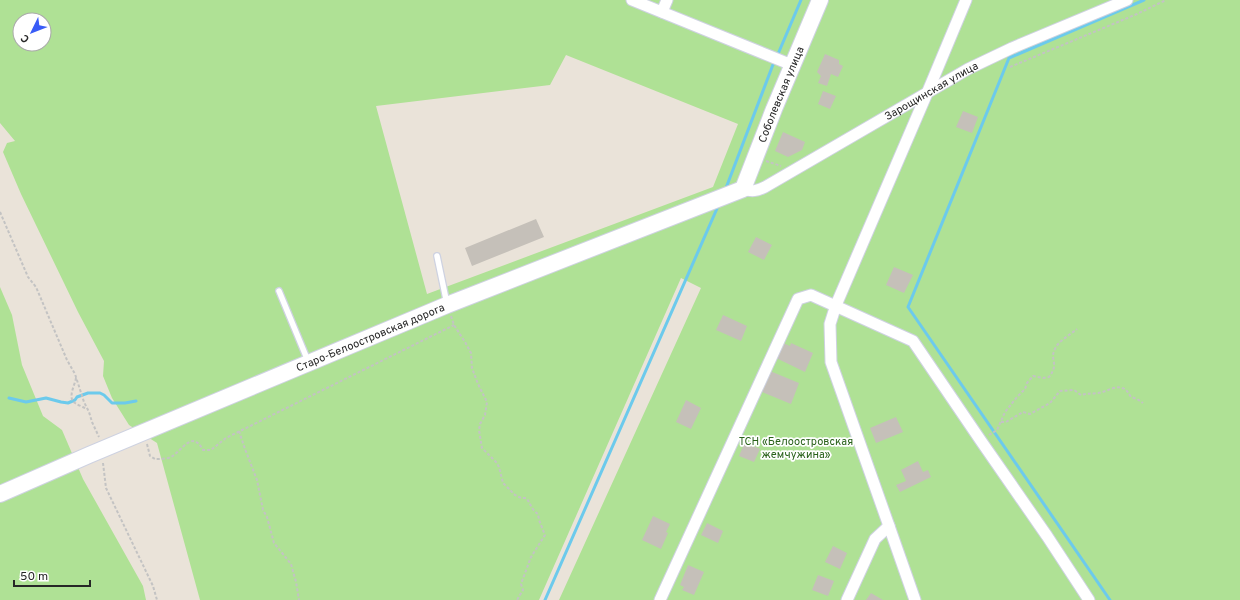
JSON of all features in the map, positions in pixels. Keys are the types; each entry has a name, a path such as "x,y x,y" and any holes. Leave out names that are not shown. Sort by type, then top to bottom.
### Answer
{"street":[{"path":"632,0 792,65"},
{"path":"662,12 667,0"},
{"name":"Соболевская улица","path":"743,189 792,65 820,0"},
{"path":"915,600 831,362 830,324 836,305 966,0"},
{"name":"Зарощинская улица","path":"743,189 751,192 758,191 968,69 1012,48 1127,0"},
{"name":"Старо-Белоостровская дорога","path":"0,494 105,448 447,305 743,189"},
{"path":"660,600 798,299 812,295 913,341 1047,536 1089,600"},
{"path":"847,600 875,539 890,526"}],"lane":[{"path":"437,256 447,305"},
{"path":"279,291 309,363"}],"path":[{"path":"1010,67 1137,14 1166,0"},
{"path":"756,156 784,167"},
{"path":"0,212 28,277 36,287 67,360 76,376 84,402 105,448 106,488 153,586 157,600"},
{"path":"447,305 454,325 471,353 472,368 487,402 485,415 480,424 479,430 482,448 496,462 499,467 503,483 515,495 521,498 526,498 532,510 538,514 545,534 531,557 521,584 523,590 517,600"},
{"path":"137,435 147,444 150,456 155,459 170,458 184,444 189,442 196,442 200,444 204,450 211,450 226,438 239,431 454,325"},
{"path":"991,434 997,430 1008,408 1016,397 1025,389 1032,376 1043,378 1049,377 1055,368 1053,353 1055,347 1077,329"},
{"path":"76,376 75,386 71,394 72,400 74,403 88,409"},
{"path":"1002,422 1006,422 1023,412 1030,414 1050,403 1060,391 1064,390 1074,390 1081,395 1098,393 1113,388 1122,388 1128,391 1131,397 1144,403"},
{"path":"239,431 257,480 263,510 268,517 274,543 291,564 299,600"}],"green space":[{"name":"ТСН «Белоостровская жемчужина»","path":"0,0 1240,0 1240,600 559,600 701,288 681,278 539,600 200,600 157,443 129,425 112,398 103,376 104,361 78,312 21,194 3,152 7,143 15,141 0,123","holes":["566,55 738,124 713,187 427,294 376,106 550,85"]},
{"path":"0,287 12,315 22,365 43,416 62,430 83,479 143,586 146,600 0,600"}],"building":[{"path":"825,54 839,60 839,64 843,66 838,77 831,74 827,86 818,83 821,76 817,72"},
{"path":"823,91 836,96 830,109 818,104"},
{"path":"963,111 978,117 972,133 956,127"},
{"path":"783,132 805,142 802,150 788,157 775,151"},
{"path":"536,219 544,237 472,266 465,248"},
{"path":"756,237 772,245 764,260 748,252"},
{"path":"894,267 913,275 904,293 886,285"},
{"path":"723,315 747,326 741,341 716,330"},
{"path":"783,343 790,346 791,343 813,353 805,372 776,358"},
{"path":"770,371 799,383 791,404 762,392"},
{"path":"686,400 701,408 691,429 676,422"},
{"path":"896,417 903,432 876,443 870,428"},
{"path":"745,442 760,449 754,462 739,456"},
{"path":"918,461 923,472 928,470 931,477 900,492 896,485 906,481 901,470"},
{"path":"653,516 670,524 661,549 642,540"},
{"path":"707,523 723,531 718,543 701,535"},
{"path":"833,546 847,553 840,569 825,562"},
{"path":"688,565 704,572 694,595 682,590 684,587 680,585"},
{"path":"818,575 834,581 828,596 812,590"},
{"path":"871,593 883,600 866,600"}],"waterway":[{"path":"778,54 801,0"},
{"path":"1110,600 908,307 1009,58 1144,0"},
{"path":"726,188 774,62"},
{"path":"545,600 719,204"},
{"path":"9,398 26,402 46,398 68,403 75,400 77,397 88,393 100,393 112,403 136,401"}]}
